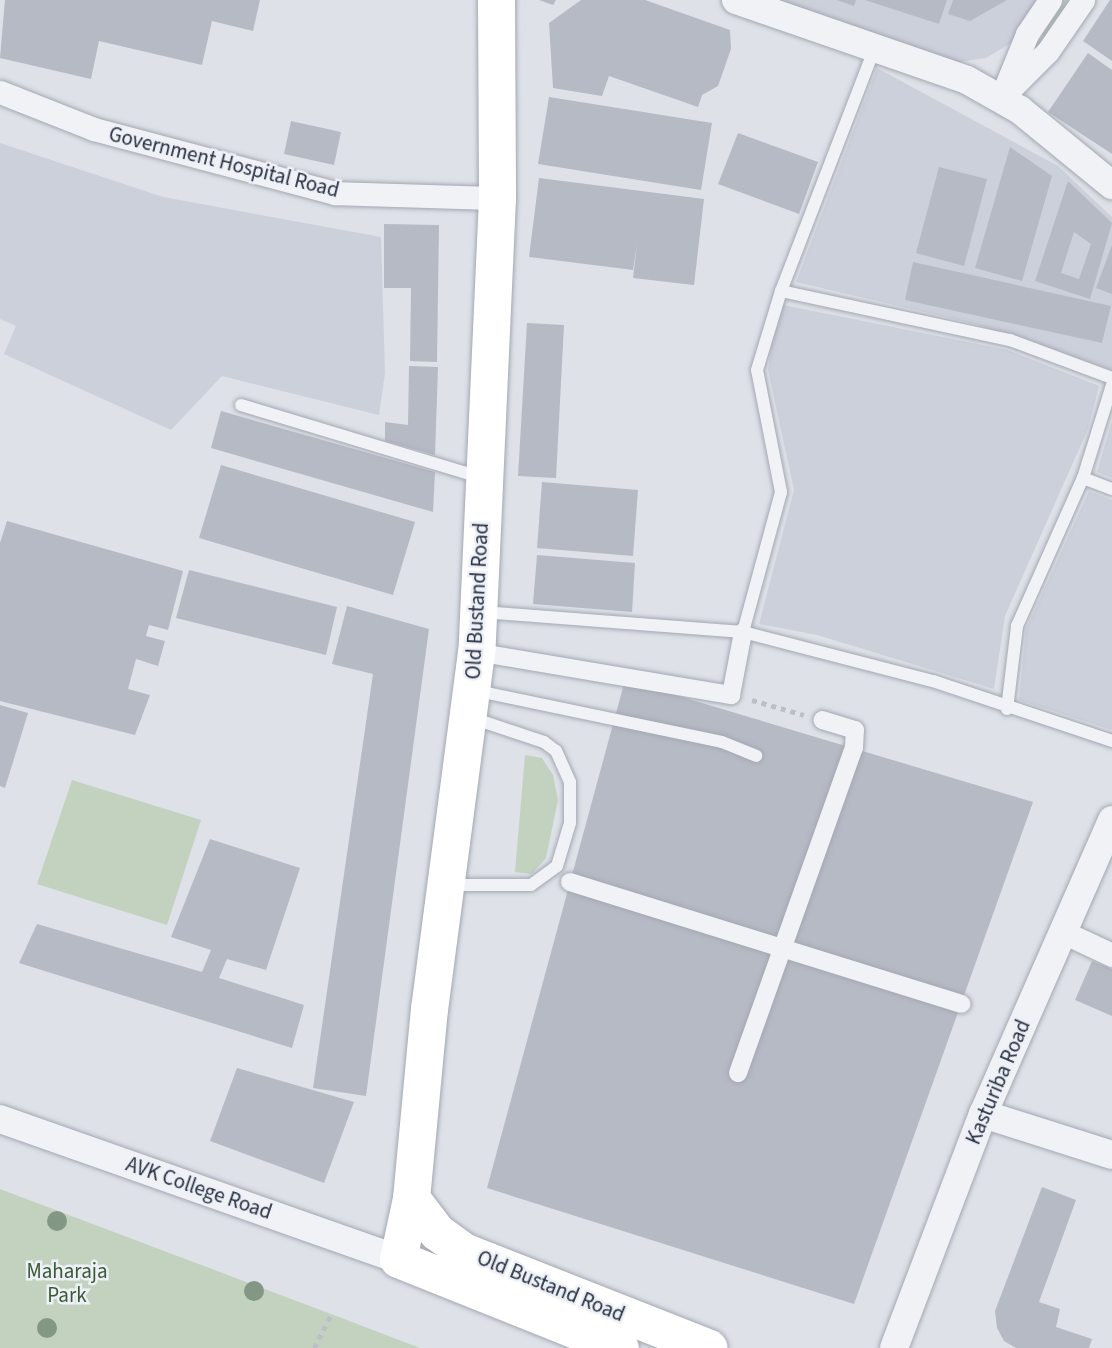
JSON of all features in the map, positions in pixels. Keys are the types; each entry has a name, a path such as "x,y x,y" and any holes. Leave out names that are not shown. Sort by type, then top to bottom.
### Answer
{"main road":[{"name":"Old Bustand Road","path":"496,0 497,198 476,652 446,885 411,1198 398,1259 458,1266 709,1348"},
{"name":"Old Bustand Road","path":"411,1198 458,1266 620,1348"}],"street":[{"path":"736,0 967,80 1001,98 1112,184"},
{"path":"1001,98 1027,34 1050,0"},
{"path":"1001,98 1048,51 1083,0"},
{"name":"Government Hospital Road","path":"0,92 94,129 335,193 497,198"},
{"path":"476,652 731,695 743,632"},
{"path":"738,1073 854,748 855,730 823,720"},
{"name":"Kasturiba Road","path":"894,1348 983,1114 1112,820"},
{"path":"570,881 961,1004"},
{"path":"1063,932 1112,956"},
{"path":"983,1114 1112,1155"},
{"name":"AVK College Road","path":"0,1119 398,1259"}],"lane":[{"path":"743,632 781,492 757,370 781,291 875,47"},
{"path":"781,291 1010,340 1112,378"},
{"path":"1007,709 1017,626 1083,478 1112,385"},
{"path":"241,405 483,478"},
{"path":"1083,478 1112,489"},
{"path":"477,612 743,632 920,678 1007,709 1112,741"},
{"path":"471,703 722,742 756,756"},
{"path":"446,885 531,886 557,866 570,823 569,782 556,751 471,703"}],"path":[{"path":"731,695 823,720"},
{"path":"314,1348 331,1314"}],"shaded area":[{"path":"736,0 1050,0 1027,34 986,58 924,67"},
{"path":"877,68 1058,166 1112,217 1112,370 975,324 796,282"},
{"path":"0,143 163,197 381,237 385,373 379,415 222,376 171,430 4,354 16,326 0,319"},
{"path":"778,304 1008,350 1099,386 1088,429 1005,616 994,689 817,635 759,624 794,490 768,370"},
{"path":"1112,421 1112,478 1097,472"},
{"path":"1089,491 1112,500 1112,730 1019,700 1026,629"}],"green space":[{"path":"1063,0 1073,0 1047,38 1040,34"},
{"path":"525,755 542,758 553,775 558,800 546,858 532,874 515,872"},
{"path":"72,780 201,820 167,925 37,884"},
{"name":"Maharaja Park","path":"0,1189 331,1314 420,1348 0,1348"}],"building":[{"path":"5,0 260,0 253,31 212,21 202,65 99,41 91,79 0,58"},
{"path":"539,0 556,0 553,5"},
{"path":"581,0 645,0 730,30 731,49 718,86 702,95 698,107 609,76 602,96 553,88 549,23"},
{"path":"837,0 856,0 854,6"},
{"path":"865,0 947,0 939,24"},
{"path":"953,0 1007,0 970,21 948,14"},
{"path":"1112,0 1112,61 1083,41"},
{"path":"1088,53 1112,70 1112,154 1048,112"},
{"path":"549,97 712,123 701,190 538,164"},
{"path":"291,121 341,132 334,165 284,154"},
{"path":"738,133 818,162 799,214 718,184"},
{"path":"1010,147 1052,176 1022,281 975,268"},
{"path":"939,167 987,179 964,266 916,253"},
{"path":"539,178 704,199 694,285 633,278 637,244 633,270 529,257"},
{"path":"1068,181 1112,223 1090,299 1035,281","holes":["1074,232 1091,244 1079,279 1061,273"]},
{"path":"384,224 439,225 437,362 410,361 411,288 384,288"},
{"path":"1112,245 1112,294 1096,288"},
{"path":"913,262 1111,306 1102,343 905,300"},
{"path":"527,323 564,325 556,478 518,476"},
{"path":"409,366 438,367 435,455 385,441 385,422 408,425"},
{"path":"221,411 435,472 433,512 211,448"},
{"path":"221,465 415,522 393,595 199,538"},
{"path":"542,482 638,490 633,556 537,548"},
{"path":"7,521 183,571 168,630 149,625 146,636 165,641 158,666 136,659 128,689 150,695 135,735 0,701 0,543"},
{"path":"537,555 635,563 632,612 533,604"},
{"path":"189,570 337,607 326,655 176,618"},
{"path":"347,606 429,629 366,1096 313,1088 373,674 332,664"},
{"path":"625,680 1033,802 854,1304 487,1188"},
{"path":"0,705 28,713 5,788 0,786"},
{"path":"210,839 300,868 266,970 227,959 219,978 304,1005 292,1048 19,963 37,924 202,972 211,950 171,937"},
{"path":"1092,961 1112,969 1112,1016 1075,1000"},
{"path":"237,1068 354,1102 324,1183 210,1141"},
{"path":"1042,1187 1076,1200 1039,1302 1060,1309 1056,1327 1092,1339 1089,1348 1016,1348 1004,1341 997,1328 995,1311"}]}
